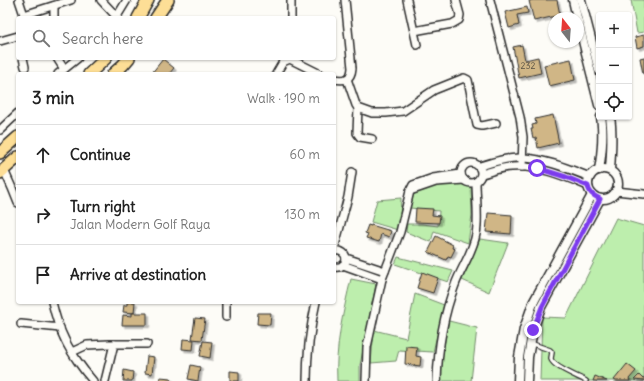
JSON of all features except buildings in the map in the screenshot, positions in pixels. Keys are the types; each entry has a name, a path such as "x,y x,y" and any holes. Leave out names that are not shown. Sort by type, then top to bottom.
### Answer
{"main road":[{"path":"139,16 148,0"},
{"path":"157,16 168,0"},
{"path":"91,72 104,60"},
{"path":"115,72 127,60"},
{"path":"0,153 16,139"},
{"path":"2,172 16,160"}],"street":[{"path":"19,0 25,16 71,0"},
{"path":"101,0 116,16"},
{"path":"118,16 127,0"},
{"path":"291,0 291,16"},
{"path":"336,80 349,78 352,68 345,0"},
{"path":"407,0 417,45"},
{"path":"414,31 452,24 459,20 460,15 456,0"},
{"path":"490,0 520,117 523,137 522,167"},
{"path":"573,0 576,12"},
{"path":"581,0 596,58"},
{"path":"54,6 54,16"},
{"path":"0,42 16,37"},
{"path":"584,45 596,93"},
{"path":"23,60 25,68"},
{"path":"58,60 61,72 76,60"},
{"path":"277,72 283,62 286,60"},
{"path":"294,60 316,72"},
{"path":"358,108 372,113 386,114 403,111 434,90 464,78 468,80 477,125 482,126 496,123"},
{"path":"347,79 358,108 357,133 360,137 372,139"},
{"path":"0,130 16,116"},
{"path":"599,170 603,146 602,120"},
{"path":"610,120 612,147 610,170"},
{"path":"480,166 499,160 523,158 546,163 590,177"},
{"path":"482,174 480,166 474,162 470,162 463,166 463,177 468,182 472,183 476,182 482,174 502,168 522,167 544,170 588,186"},
{"path":"599,170 610,170 617,179 618,185 616,191 612,196 606,199 596,197 588,189 590,177 599,170"},
{"path":"2,172 12,188 16,198"},
{"path":"336,242 348,197 352,172"},
{"path":"366,381 367,347 382,279 400,232 410,191 436,182 463,177"},
{"path":"437,381 441,336 449,303 455,284 474,242 476,234 476,182"},
{"path":"616,191 644,194"},
{"path":"518,381 519,357 524,329 534,303 596,197"},
{"path":"527,381 528,357 533,330 542,307 596,197"},
{"path":"336,250 342,251 346,258 346,262 343,265 336,267"},
{"path":"346,258 385,271"},
{"path":"343,265 382,279"},
{"path":"53,304 65,341 93,381"},
{"path":"226,304 226,317"},
{"path":"306,381 312,316 315,304"},
{"path":"21,324 60,328"},
{"path":"105,381 114,344"},
{"path":"72,352 87,345 147,344"}],"lane":[{"path":"522,341 550,350 552,352 551,358 554,363 586,381"}],"green space":[{"path":"631,0 644,0 644,32 637,33"},
{"path":"462,182 471,186 472,215 468,243 434,231 431,242 406,232 407,224 438,226 439,211 410,208 413,194 437,185"},
{"path":"401,198 398,230 371,222 377,200"},
{"path":"616,218 644,226 644,381 540,381 542,317 566,318"},
{"path":"480,239 508,243 489,292 462,280"},
{"path":"398,257 453,271 448,282 395,264"},
{"path":"351,279 376,284 360,365 360,381 337,381 338,342"},
{"path":"415,294 444,305 433,352 399,350 396,361 371,363 374,330 406,338"},
{"path":"449,321 477,328 471,381 442,381 442,358"}],"route":[{"path":"533,330 542,307 600,199 592,195 588,189 588,186 537,168"}]}
